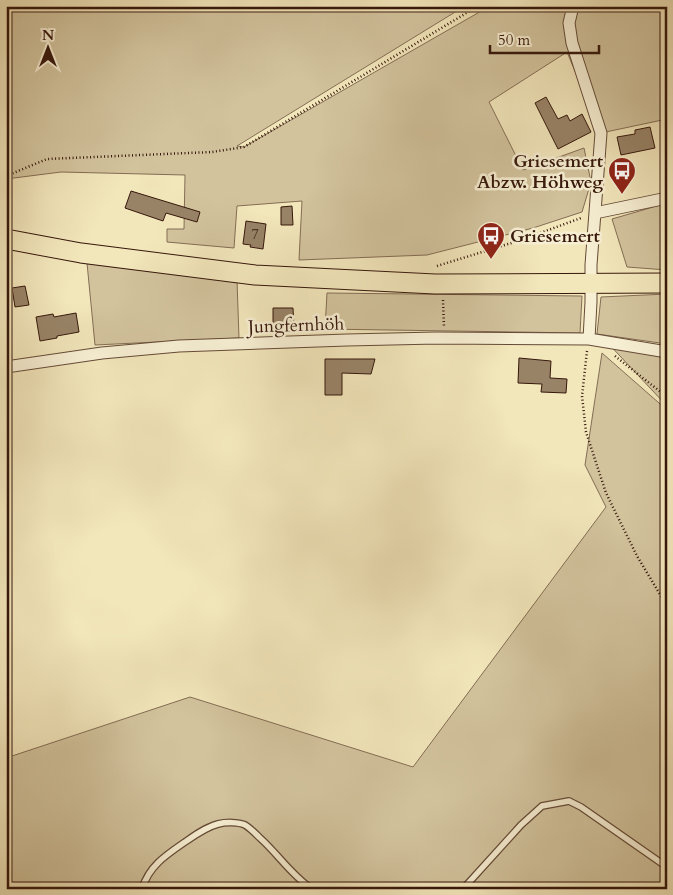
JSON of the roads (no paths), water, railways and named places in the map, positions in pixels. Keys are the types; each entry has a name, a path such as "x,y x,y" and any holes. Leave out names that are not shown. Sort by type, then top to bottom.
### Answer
{"main road":[{"path":"6,239 82,253 255,275 435,284 667,283"}],"street":[{"path":"573,6 569,23 572,43 601,133 589,339"},
{"path":"595,213 667,198"},
{"name":"Jungfernhöh","path":"6,367 102,353 179,346 436,338 589,339 667,352"}],"lane":[{"path":"463,889 521,825 542,806 557,802 569,801 581,807 667,867"},
{"path":"142,889 145,879 160,859 204,829 220,823 232,823 245,825 272,849 293,873 312,889"}],"place":[{"name":"Griesemert Abzw. Höhweg","path":"622,195"},
{"name":"Griesemert","path":"491,260"}]}
